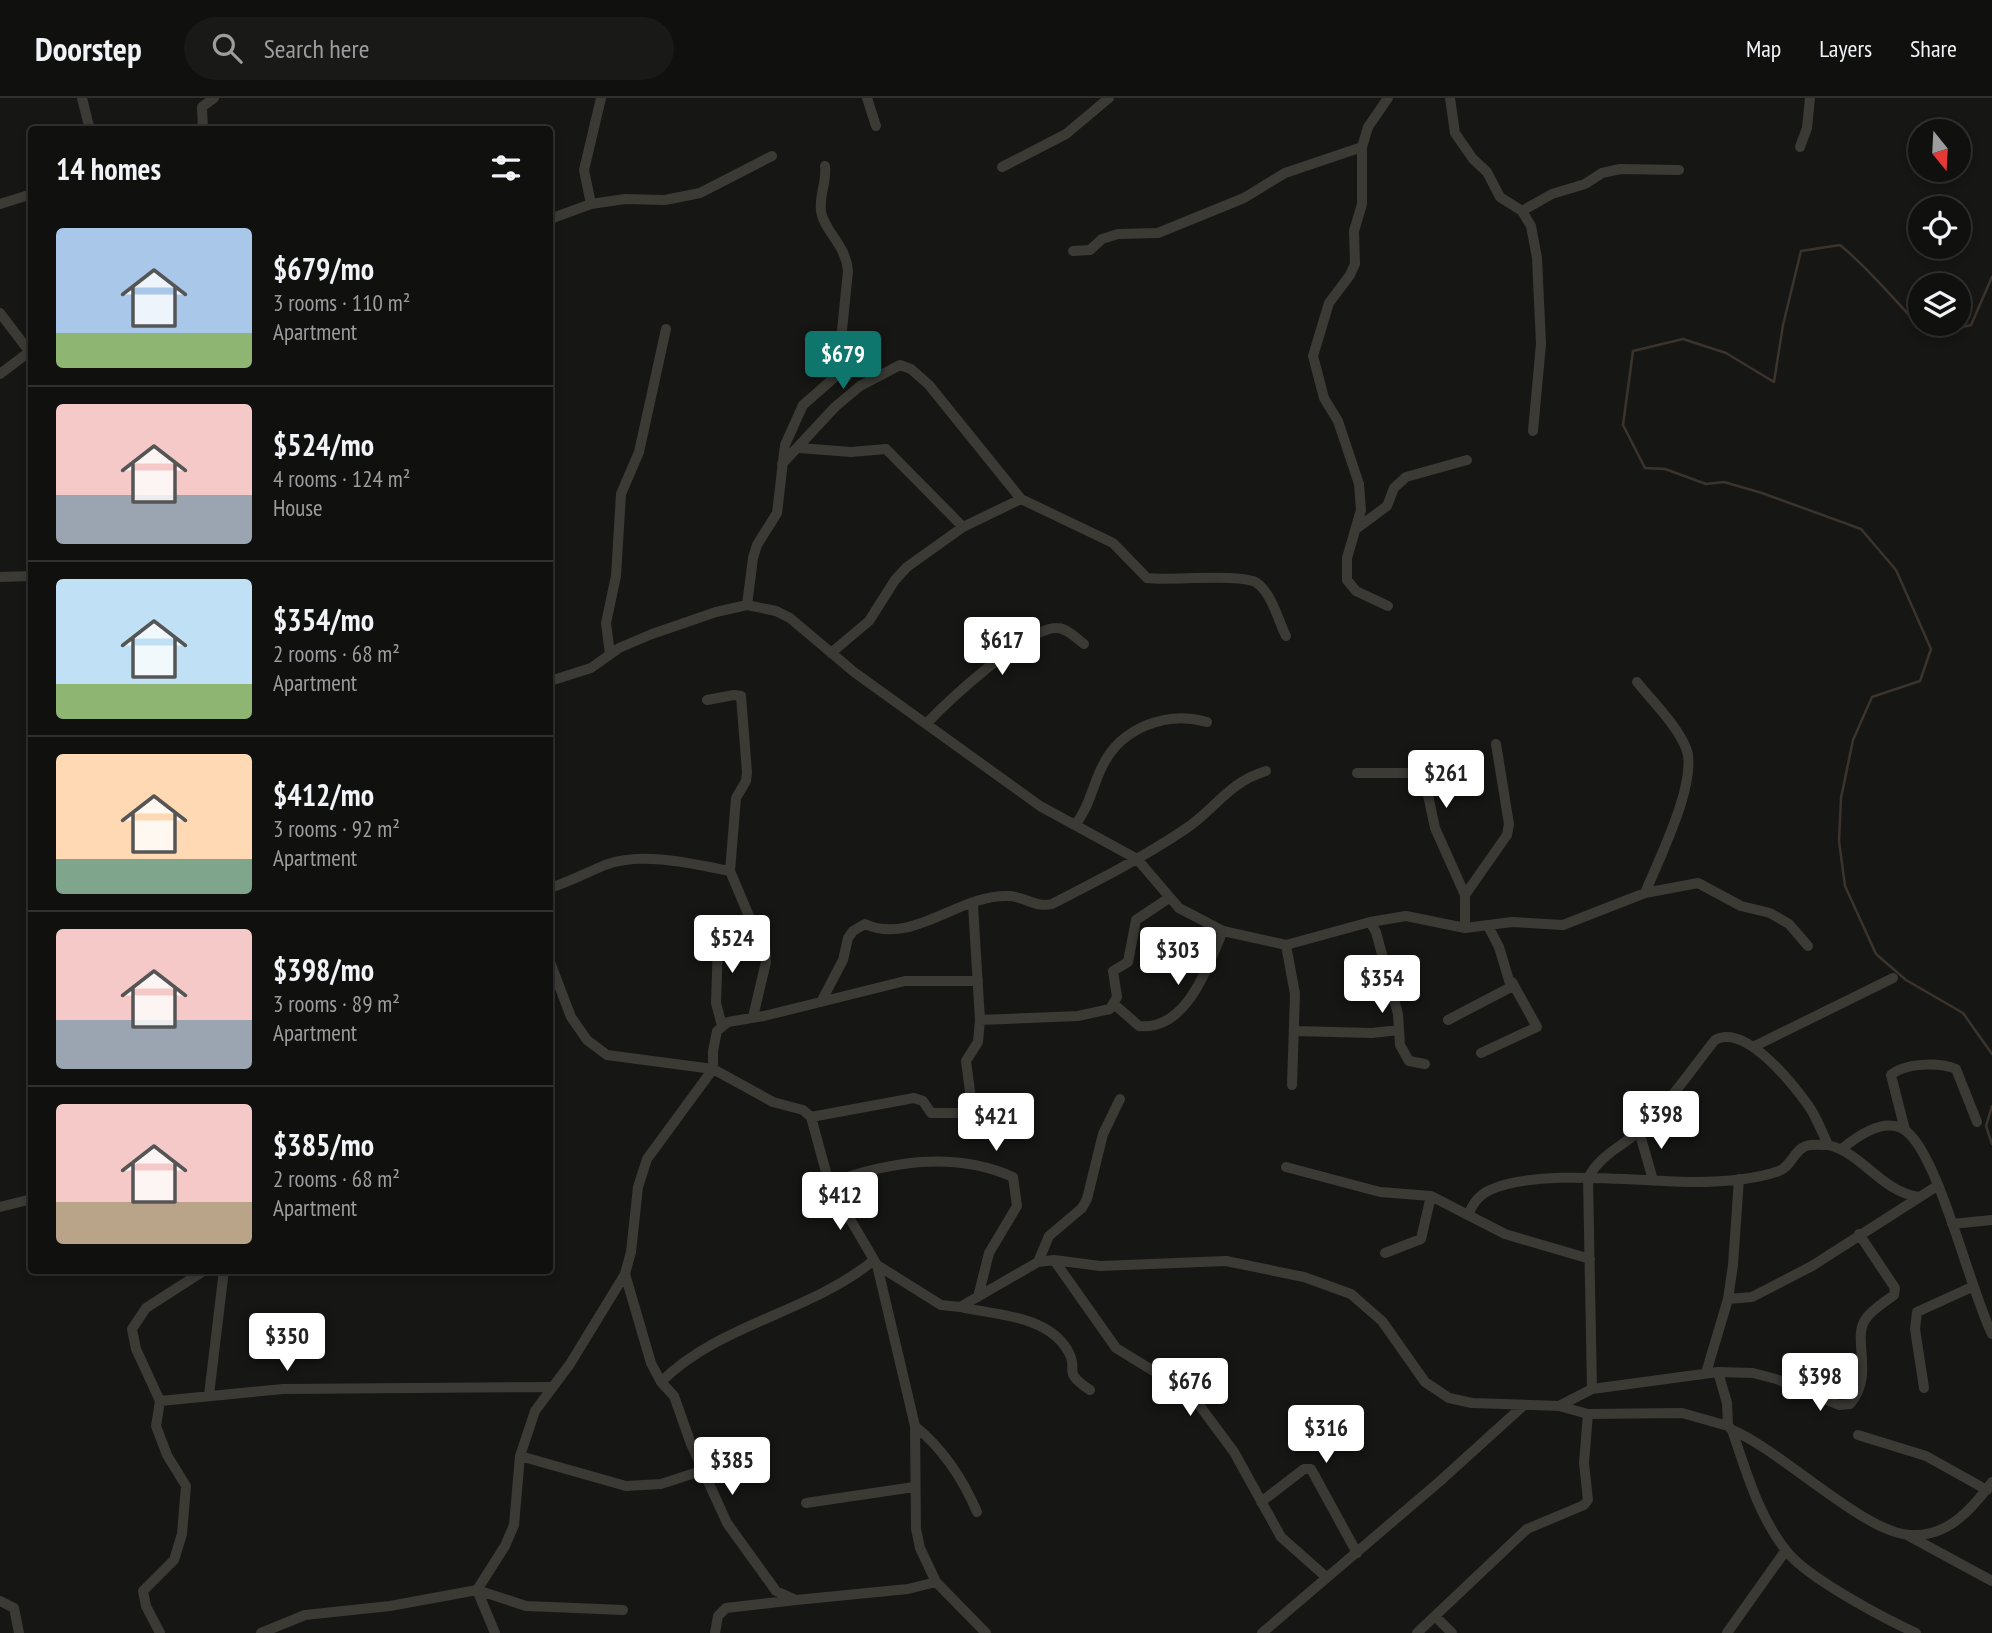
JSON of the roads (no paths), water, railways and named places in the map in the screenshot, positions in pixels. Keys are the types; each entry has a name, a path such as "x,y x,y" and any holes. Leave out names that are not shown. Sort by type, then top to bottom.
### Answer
{"street":[{"path":"82,98 89,126"},
{"path":"203,126 202,107 214,98"},
{"path":"591,204 584,170 601,98"},
{"path":"867,98 876,126"},
{"path":"1002,167 1066,134 1109,98"},
{"path":"1388,98 1368,127 1362,147 1362,204 1354,231 1355,264 1329,303 1312,356 1324,398 1338,421 1359,484 1361,510 1347,558 1347,580 1356,591 1388,607"},
{"path":"1450,98 1455,132 1473,159 1487,172 1500,197 1522,211 1531,226 1537,257 1541,344 1532,431"},
{"path":"1800,147 1807,128 1810,98"},
{"path":"1073,251 1090,250 1102,239 1118,233 1158,233 1244,198 1285,173 1362,147"},
{"path":"553,218 591,204 625,199 665,200 700,194 772,156"},
{"path":"747,605 757,545 777,513 785,445 803,405 835,377 844,336 847,259 821,211 827,177 825,166"},
{"path":"1522,211 1552,194 1620,169 1679,170"},
{"path":"0,204 28,195"},
{"path":"0,313 28,350"},
{"path":"610,654 606,622 616,576 621,494 639,452 666,329"},
{"path":"0,374 28,354"},
{"path":"782,464 860,386 901,365 911,369 929,385 1021,499 1112,543 1147,578 1238,579 1256,583 1268,597 1286,636"},
{"path":"799,448 851,452 886,449 963,527"},
{"path":"1356,529 1387,506 1394,488 1406,477 1467,460"},
{"path":"831,653 869,621 895,580 907,567 963,527 1021,499"},
{"path":"0,577 28,576"},
{"path":"553,680 591,668 610,654 652,634 716,612 747,605 776,611 790,618 831,653 1040,806 1138,859 1169,898 1194,918 1223,931 1286,945 1370,922 1417,916 1465,928 1512,922 1563,925 1645,893 1698,883 1741,906 1770,913 1789,924 1808,946"},
{"path":"926,724 960,689 1050,629 1065,629 1084,644"},
{"path":"1637,682 1679,734 1687,750 1689,765 1686,785 1645,893"},
{"path":"706,700 741,696 747,772 746,780 736,798 730,871 757,935 765,943 766,962 753,1017"},
{"path":"1075,825 1086,811 1103,764 1124,738 1156,721 1174,717 1207,722"},
{"path":"1465,895 1507,835 1510,824 1496,744"},
{"path":"821,1002 843,960 848,938 859,926 865,924 880,931 897,930 1010,896 1043,906 1052,904 1138,859 1184,830 1237,783 1266,771"},
{"path":"1357,773 1416,773 1424,776 1434,828 1465,895 1465,928"},
{"path":"553,887 585,877 606,865 626,861 701,865 730,871"},
{"path":"979,1020 1078,1016 1101,1013 1115,1005 1117,997 1113,971 1128,962 1136,920 1169,898"},
{"path":"973,905 979,1020 978,1042 966,1061 973,1114"},
{"path":"1370,922 1376,932 1404,1054 1415,1064 1425,1065"},
{"path":"1481,1053 1537,1027 1512,982 1488,926"},
{"path":"1115,1005 1139,1026 1164,1025 1174,1019 1193,992 1223,931"},
{"path":"477,1590 505,1546 513,1525 520,1456 534,1411 570,1364 625,1274 631,1252 638,1187 647,1159 713,1069 713,1051 722,1026 716,1003 718,943 757,935"},
{"path":"1286,945 1295,994 1293,1085"},
{"path":"553,970 572,1017 587,1040 607,1055 713,1069 772,1102 803,1111 811,1117 829,1182 875,1262 915,1426 914,1487 918,1538 936,1582 986,1633"},
{"path":"1753,1047 1893,978"},
{"path":"722,1026 905,981 978,981"},
{"path":"1448,1020 1507,991 1512,982"},
{"path":"1294,1031 1372,1033 1399,1030"},
{"path":"1592,1389 1588,1178 1595,1164 1639,1131 1715,1041 1723,1036 1735,1037 1753,1047 1777,1068 1810,1107 1828,1144"},
{"path":"1977,1122 1962,1078 1955,1069 1946,1065 1927,1066 1897,1070 1891,1075 1905,1130 1915,1140 1937,1186 1972,1287 1992,1334"},
{"path":"811,1117 914,1098 923,1101 931,1113 1009,1113"},
{"path":"1038,1262 1049,1236 1082,1208 1087,1199 1103,1134 1119,1099"},
{"path":"1843,1148 1880,1127 1905,1130"},
{"path":"1639,1131 1653,1180"},
{"path":"1469,1213 1476,1199 1490,1189 1517,1183 1588,1178 1693,1182 1739,1179 1778,1172 1784,1169 1799,1150 1807,1146 1828,1144 1843,1148 1894,1189 1919,1197"},
{"path":"829,1182 878,1166 934,1162 988,1166 1013,1177 1017,1206 989,1253 978,1297"},
{"path":"1286,1167 1380,1192 1431,1196 1469,1213 1505,1234 1534,1245 1590,1259"},
{"path":"1706,1373 1728,1299 1739,1179"},
{"path":"1728,1299 1752,1297 1812,1266 1937,1186"},
{"path":"1385,1253 1421,1239 1431,1196"},
{"path":"0,1206 28,1200"},
{"path":"1952,1224 1992,1220"},
{"path":"1559,1406 1592,1389 1718,1372 1753,1373 1839,1405 1850,1404 1865,1372 1862,1326 1871,1313 1894,1295 1895,1287 1859,1234"},
{"path":"1055,1260 1116,1348 1191,1394 1234,1452 1281,1537 1325,1576"},
{"path":"960,1307 1038,1262 1055,1260 1100,1266 1226,1261 1267,1267 1328,1284 1369,1307 1435,1392 1472,1404 1559,1406 1588,1414 1682,1413 1730,1428 1766,1448 1888,1529 1908,1535 1992,1581"},
{"path":"661,1382 697,1352 826,1293 875,1262"},
{"path":"875,1262 941,1305 1033,1322 1054,1335 1070,1352 1070,1373 1090,1390"},
{"path":"160,1633 146,1606 143,1591 174,1560 183,1534 186,1486 167,1455 156,1426 160,1401 136,1349 132,1329 146,1308 199,1274"},
{"path":"209,1395 224,1274"},
{"path":"625,1274 642,1338 661,1382 674,1396 727,1523 776,1591 796,1600"},
{"path":"1924,1388 1915,1329 1917,1312 1950,1294 1972,1287"},
{"path":"1718,1372 1727,1403 1730,1428 1754,1494 1786,1550 1805,1567 1870,1610 1916,1633"},
{"path":"160,1401 283,1389 550,1387"},
{"path":"1268,1631 1325,1576 1357,1552 1524,1405"},
{"path":"1417,1633 1436,1618 1459,1592 1527,1529 1584,1505 1588,1500 1584,1463 1588,1414"},
{"path":"915,1426 931,1440 965,1484 977,1512"},
{"path":"1858,1435 1926,1456 1989,1486 1972,1509 1952,1524 1923,1535 1908,1535"},
{"path":"520,1456 626,1486 661,1484 704,1470"},
{"path":"1261,1502 1304,1469 1311,1469 1357,1552"},
{"path":"806,1503 914,1487"},
{"path":"1727,1633 1786,1550"},
{"path":"715,1633 718,1616 726,1608 737,1605 908,1589 936,1582"},
{"path":"477,1590 495,1633"},
{"path":"261,1633 330,1611 390,1606 477,1590 526,1606 622,1610"},
{"path":"0,1601 14,1608 19,1633"},
{"path":"1436,1618 1452,1633"}],"waterway":[{"path":"1992,277 1971,325 1928,335 1840,245 1801,251 1783,325 1774,382 1726,353 1683,339 1633,351 1623,425 1645,468 1665,469 1706,484 1724,482 1861,529 1896,570 1931,649 1920,681 1872,697 1853,740 1841,798 1839,841 1845,886 1876,954 1906,980 1963,1013 1992,1054"},
{"path":"1992,1106 1986,1126 1992,1144"}]}
